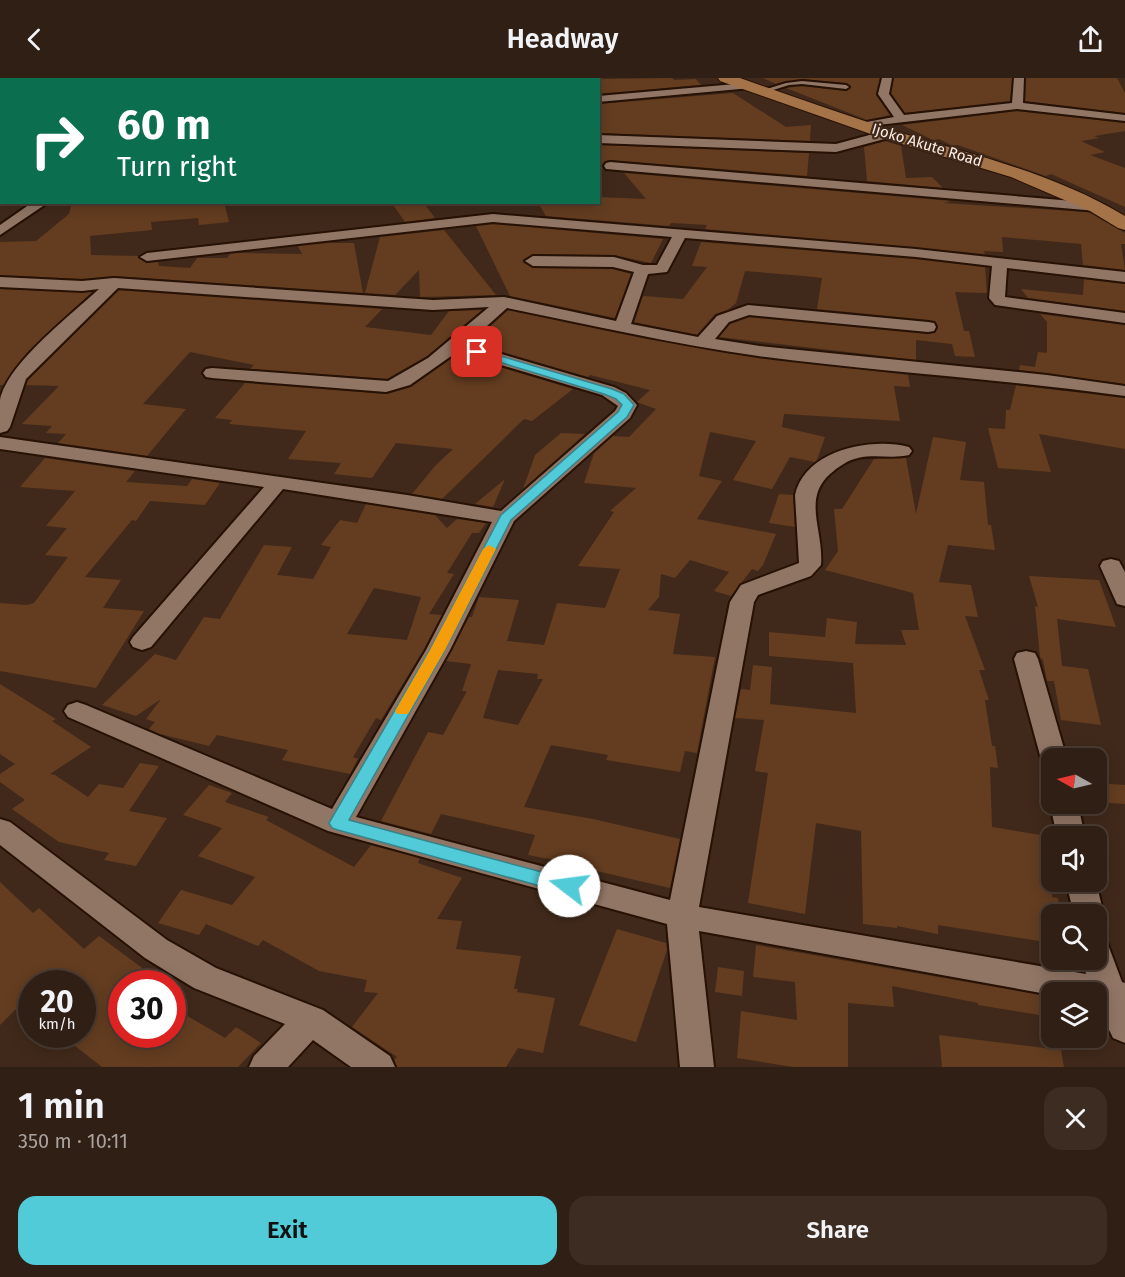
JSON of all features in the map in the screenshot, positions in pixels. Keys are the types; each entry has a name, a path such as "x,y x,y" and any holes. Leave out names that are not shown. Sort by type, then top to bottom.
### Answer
{"main road":[{"name":"Ijoko Akute Road","path":"724,78 863,126 1017,173 1097,207 1123,221"}],"street":[{"path":"887,78 883,94 901,119"},
{"path":"1017,106 1019,78"},
{"path":"600,99 754,89"},
{"path":"863,126 901,119 1017,106 1125,118"},
{"path":"1087,114 1125,131"},
{"path":"600,140 836,148 888,134"},
{"path":"600,156 610,166 621,184"},
{"path":"610,166 1097,207"},
{"path":"0,231 40,204"},
{"path":"483,204 493,218"},
{"path":"147,257 493,218 1000,261 1125,277"},
{"path":"533,261 614,262 642,270 662,269 681,233"},
{"path":"1000,261 997,298 1001,302 1125,318"},
{"path":"622,326 642,270"},
{"path":"0,282 82,286 114,283 433,305 504,302 703,342 809,357 1125,391"},
{"path":"0,427 17,378 114,283"},
{"path":"212,373 372,387 392,386 405,381 455,346 504,302"},
{"path":"703,342 723,319 748,310 928,327"},
{"path":"338,823 438,650 505,518 623,414 628,405 620,397 608,391 455,346"},
{"path":"0,443 505,518"},
{"path":"697,1067 682,916 742,602 749,590 803,571 810,565 813,551 805,495 809,483 824,468 841,456 855,452 902,451"},
{"path":"142,642 277,484"},
{"path":"1110,566 1124,595"},
{"path":"1026,659 1051,748"},
{"path":"77,711 338,823 682,916 1118,994"},
{"path":"0,830 156,949 205,978 311,1020 378,1067"},
{"path":"1101,970 1118,994 1125,1028"},
{"path":"266,1067 311,1020"}],"lane":[{"path":"754,89 783,88 787,85 810,83 846,87"}],"building":[{"path":"763,78 880,78 876,95 890,115 867,120 786,88 802,86 846,91 851,88 846,83 802,79 776,84"},
{"path":"894,78 1012,78 1010,101 905,113 891,93"},
{"path":"1026,78 1117,78 1125,93 1125,113 1025,101"},
{"path":"600,79 696,79 701,85 600,94"},
{"path":"733,93 786,127 811,125 810,141 600,133 600,104"},
{"path":"1017,111 1125,123 1125,131 1094,136 1099,138 1081,141 1105,152 1090,155 1125,168 1125,207 1051,174 1046,176 958,145 951,145 939,139 933,140 902,125"},
{"path":"885,141 901,146 906,178 932,177 943,188 867,181 864,147"},
{"path":"600,145 809,153 807,176 610,160 600,164"},
{"path":"624,173 951,201 944,203 1088,212 1125,233 1125,244 1121,244 1125,270 1083,265 1081,244 1002,237 1003,252 984,251 985,254 705,229 707,225 671,223 669,226 546,216 539,204 600,204 600,197 646,199"},
{"path":"72,204 224,204 229,222 199,225 198,218 151,222 152,230 90,236 91,255 138,256 146,263 158,262 159,266 190,268 197,258 227,258 230,254 236,253 302,254 298,246 354,243 363,293 114,276 82,279 0,275 0,242 36,241 69,214"},
{"path":"392,204 424,204 435,218 405,222"},
{"path":"493,224 663,239 651,263 614,255 533,254 523,260 533,268 613,269 631,274 615,318 510,296 476,226"},
{"path":"444,230 496,295 420,297 419,270 395,295 365,293 380,237"},
{"path":"701,242 916,259 985,267 987,293 955,292 964,331 969,331 975,357 955,356 952,344 916,340 916,360 719,337 730,324 749,317 928,334 934,333 938,328 936,322 928,320 817,309 822,278 804,276 745,271 736,303 728,310 715,314 697,335 634,322 643,296 683,299 707,267 692,266"},
{"path":"1084,279 1125,284 1125,311 1028,298 1021,289 1083,295"},
{"path":"0,289 92,292 26,354 3,385 0,385"},
{"path":"119,290 382,309 365,327 431,335 449,311 482,310 427,356 387,379 250,369 254,365 190,352 143,404 186,409 147,456 58,443 66,434 46,433 52,426 22,424 59,386 26,385 28,380"},
{"path":"508,310 726,353 908,375 910,387 894,386 900,421 784,414 782,427 825,437 815,462 790,457 772,489 733,480 756,441 710,432 699,476 722,481 697,519 776,534 763,565 758,571 752,569 731,596 714,591 729,572 690,560 675,578 661,574 659,597 648,610 680,614 673,654 715,657 697,753 685,751 680,772 606,760 608,755 551,745 524,807 593,819 680,839 670,888 575,866 576,864 528,855 535,835 441,814 431,834 381,821 428,732 443,735 467,691 462,691 471,664 446,661 469,617 472,617 479,597 519,600 507,641 544,645 557,603 605,608 620,569 578,566 614,512 610,511 636,488 584,483 594,453 613,436 629,437 656,409 637,402 650,390 590,375 588,377 472,343","holes":["498,670 538,674 537,679 543,679 518,725 483,718"]},
{"path":"1040,314 1125,325 1125,384 1019,370 1020,365 1035,367 1038,352 1047,353 1047,322"},
{"path":"457,354 573,389 532,421 524,419 442,499 412,494 435,466 453,449 396,443 372,478 334,474 341,463 288,459 306,431 229,424 232,420 215,418 245,383 387,394 411,387"},
{"path":"1016,385 1125,398 1125,449 1039,434 1051,472 998,468 988,428 1005,429 1006,410 1010,410"},
{"path":"561,433 585,434 523,489 535,455"},
{"path":"933,437 966,442 960,480 984,482 988,525 991,525 995,550 948,545 939,582 971,585 978,617 965,616 985,670 979,670 989,700 985,700 998,768 990,767 992,827 1041,835 1041,892 1052,892 1052,897 1058,898 1059,904 1041,904 1041,941 938,925 938,934 897,926 897,928 863,924 861,831 816,823 805,914 748,903 768,773 755,771 764,720 735,718 741,689 750,690 753,665 772,667 770,704 856,713 853,663 769,656 769,632 825,637 827,618 857,622 855,644 906,645 901,630 919,630 913,593 825,570 838,551 834,509 842,509 874,459 906,458 916,514"},
{"path":"45,458 135,471 126,482 187,486 192,479 220,483 205,505 150,501 136,521 132,520 85,577 121,580 103,608 144,611 96,688 0,671 0,603 27,605 34,603 68,557 45,555 67,528 46,526 75,491 20,487"},
{"path":"505,479 493,507 475,504"},
{"path":"779,494 793,495 795,527 769,523"},
{"path":"366,504 435,515 447,528 457,519 486,523 479,533 472,533 447,573 454,574 429,614 442,615 381,720 376,718 353,757 358,759 350,774 282,760 288,750 217,735 209,746 160,734 149,729 155,722 146,719 161,699 136,716 102,705 155,654 176,660 204,617 220,619 264,545 292,547 277,575 313,579 331,547 321,545 340,520 357,523","holes":["374,588 421,597 407,640 347,634"]},
{"path":"1029,576 1099,580 1116,627 1057,619 1062,666 1088,669 1101,725 1061,720 1054,681 1047,681 1043,660 1040,657 1035,606 1038,607"},
{"path":"0,684 56,719 52,721 91,747 50,774 88,797 99,784 123,788 140,763 159,766 129,811 167,818 136,866 104,860 109,853 59,842 12,809 25,800 0,782 0,774 15,764 0,754"},
{"path":"1107,784 1125,785 1125,804 1107,803"},
{"path":"209,785 232,793 225,802 269,817 266,820 354,867 371,845 420,858 418,863 462,878 437,919 462,921 456,949 521,956 514,989 518,989 517,992 555,998 543,1053 518,1048 506,1067 397,1067 394,1060 397,1057 352,1027 378,993 364,992 367,980 319,971 263,940 258,946 206,924 199,935 158,923 181,890 232,905 255,877 198,856 222,828 183,815"},
{"path":"0,882 33,913 39,908 84,949 99,936 145,970 108,970 108,1048 186,1048 186,1015 225,1038 236,1027 261,1043 238,1067 102,1067 78,1048 96,1048 96,970 18,970 18,1010 16,1009 0,1025"},
{"path":"617,929 666,943 667,950 636,1042 579,1025"},
{"path":"756,945 1041,995 1041,1015 978,1005 978,1003 892,986 894,1007 848,1003 848,1067 793,1067 737,1058 741,1011 797,1020 795,982 753,977"},
{"path":"718,967 744,971 742,996 715,992"},
{"path":"939,1035 1061,1050 1064,1067 942,1067"}],"slow traffic":[{"path":"403,711 438,650 489,549"}],"route":[{"path":"477,352 608,391 620,397 628,405 623,414 505,518 438,650 338,823 569,886"}]}
